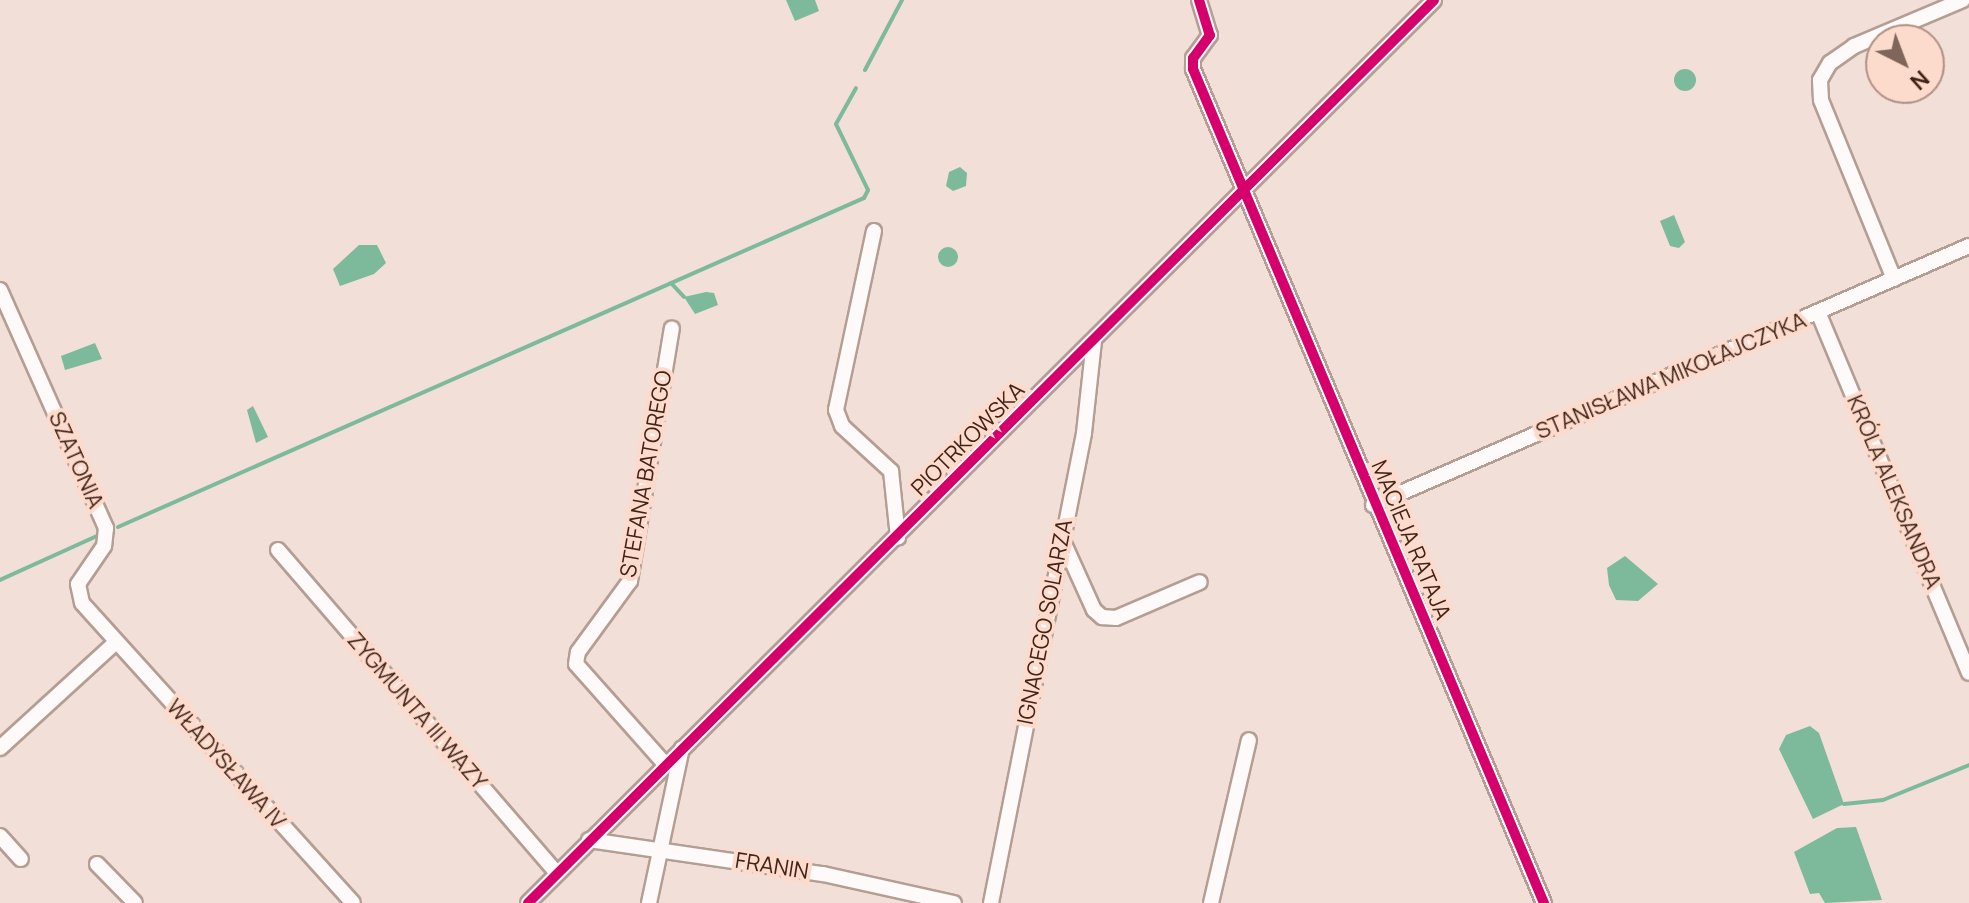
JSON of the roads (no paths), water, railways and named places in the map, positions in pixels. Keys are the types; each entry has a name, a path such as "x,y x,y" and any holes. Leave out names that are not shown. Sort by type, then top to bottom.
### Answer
{"street":[{"name":"MACIEJA RATAJA","path":"1199,0 1210,35 1193,58 1193,69 1373,505 1544,903"},
{"name":"PIOTRKOWSKA","path":"528,903 664,763 898,538 1434,0"},
{"path":"1894,279 1821,100 1820,80 1830,63 1854,46 1963,0"},
{"path":"874,231 836,410 842,426 891,471 898,538"},
{"name":"STANISŁAWA MIKOŁAJCZYKA","path":"1373,505 1969,246"},
{"name":"SZATONIA","path":"0,290 106,528 104,546 78,584 82,603 100,623"},
{"name":"KRÓLA ALEKSANDRA","path":"1818,312 1969,673"},
{"name":"STEFANA BATOREGO","path":"664,763 576,664 578,652 630,581 672,328"},
{"name":"IGNACEGO SOLARZA","path":"991,903 1084,433 1094,341"},
{"path":"1061,537 1094,610 1102,617 1116,618 1200,582"},
{"name":"ZYGMUNTA III WAZY","path":"278,550 557,873"},
{"name":"WŁADYSŁAWA IV","path":"100,623 353,903"},
{"path":"0,748 116,642"},
{"path":"1211,903 1249,740"},
{"path":"649,903 682,748"},
{"path":"0,836 21,859"},
{"name":"FRANIN","path":"589,840 661,847 823,874 954,903"},
{"path":"97,864 130,901"}],"waterway":[{"path":"865,70 902,0"},
{"path":"118,527 864,198 868,190 836,124 856,88"},
{"path":"671,283 684,297"},
{"path":"0,580 97,536"},
{"path":"1844,804 1883,800 1969,765"}]}
